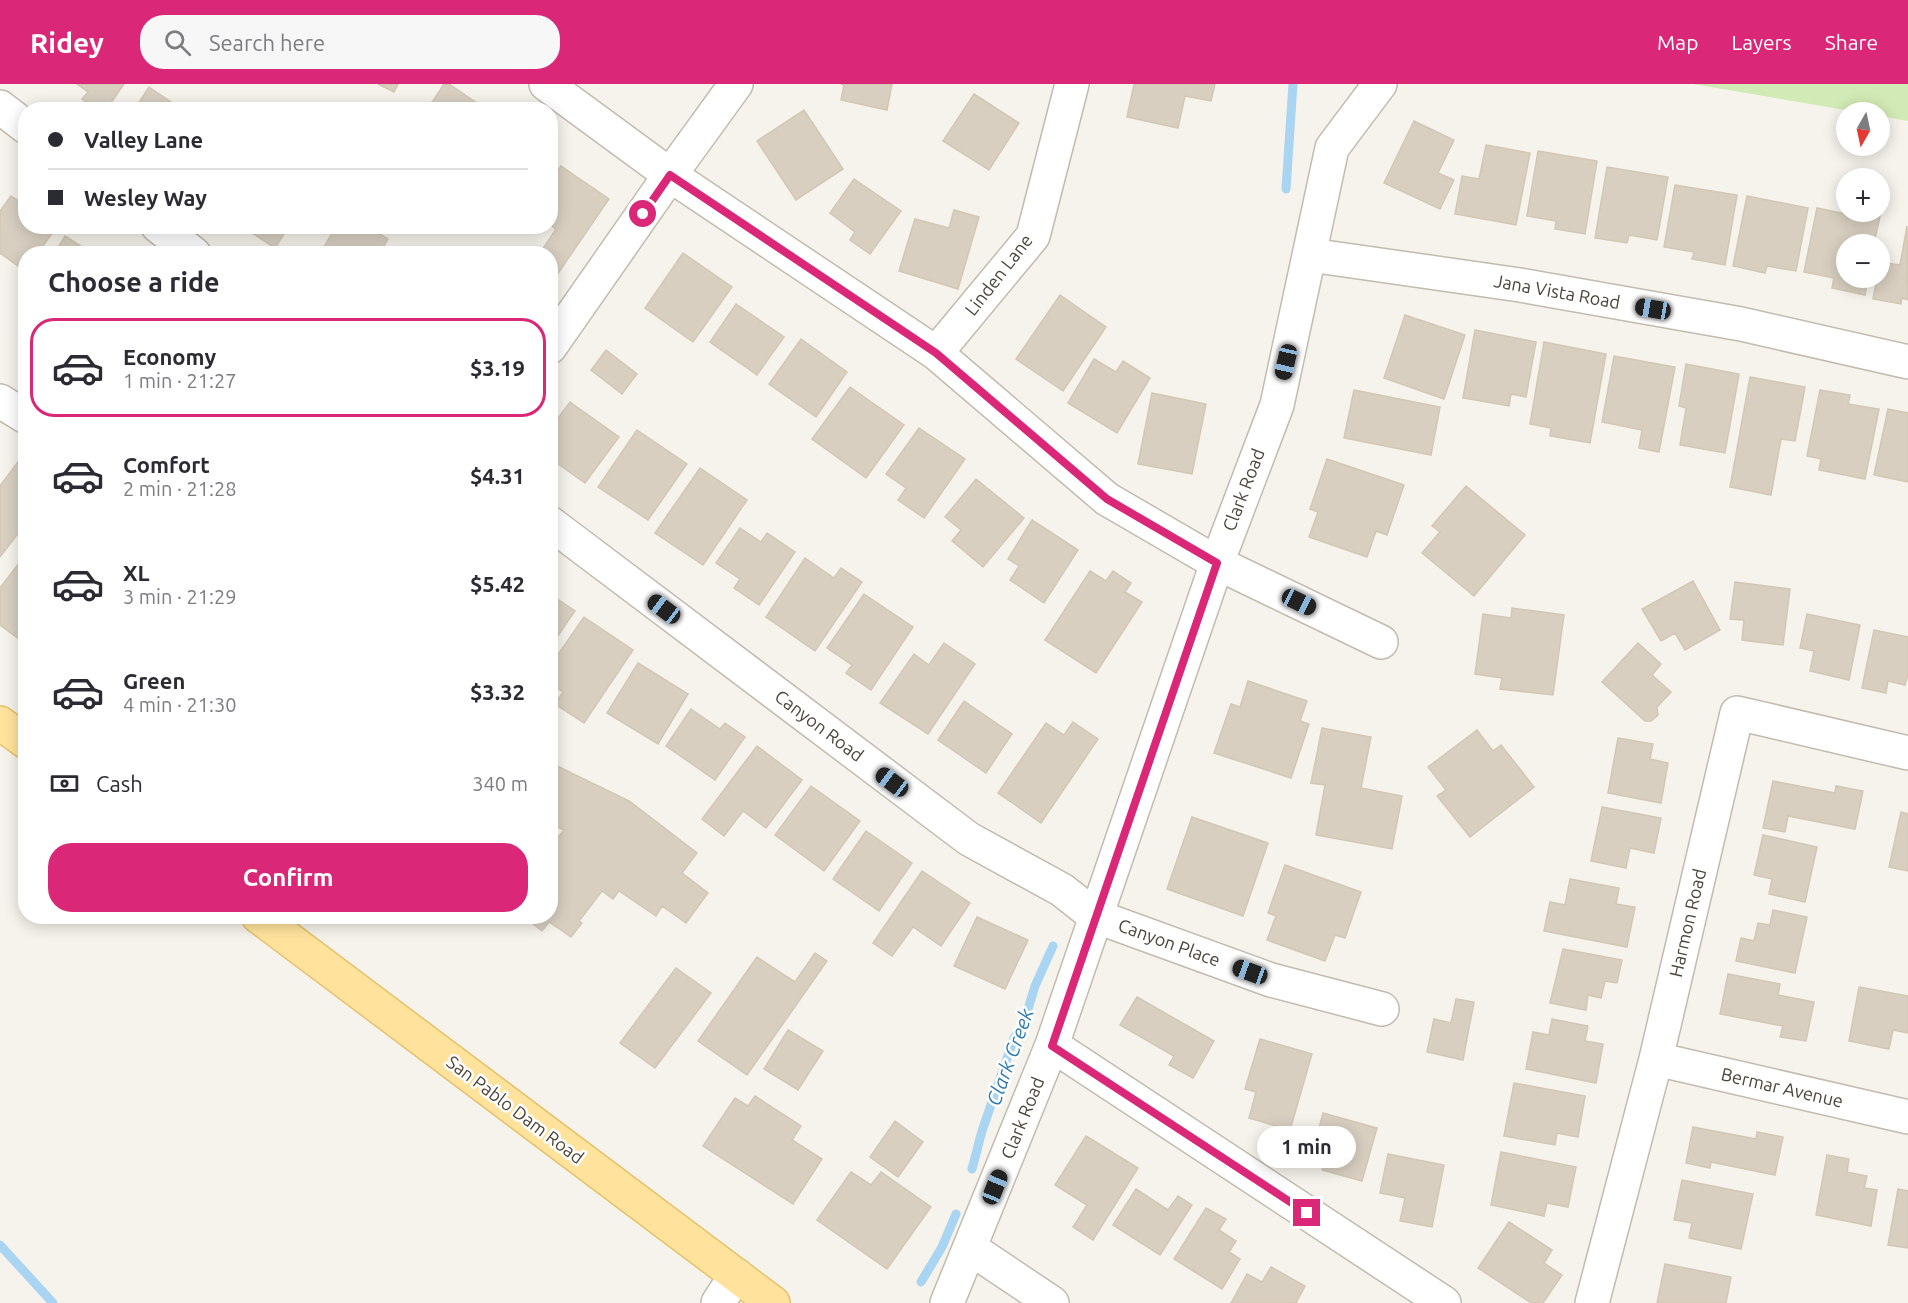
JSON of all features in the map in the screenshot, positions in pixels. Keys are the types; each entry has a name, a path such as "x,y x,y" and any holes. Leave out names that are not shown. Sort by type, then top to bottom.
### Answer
{"main road":[{"path":"0,723 18,736"},
{"name":"San Pablo Dam Road","path":"269,924 773,1303"}],"street":[{"path":"546,84 670,175 936,353 1107,499 1217,563 1381,642"},
{"path":"558,336 736,84"},
{"name":"Linden Lane","path":"936,353 1033,236 1072,84"},
{"name":"Clark Road","path":"947,1303 1052,1046 1217,563 1276,405 1332,148 1380,84"},
{"path":"0,107 18,121"},
{"path":"168,234 184,246"},
{"name":"Jana Vista Road","path":"1310,255 1520,285 1730,322 1908,362"},
{"path":"0,400 18,412"},
{"name":"Canyon Road","path":"558,529 969,839 1062,890 1095,916"},
{"name":"Harmon Road","path":"1592,1303 1656,1059 1737,713 1908,753"},
{"name":"Canyon Place","path":"1095,916 1271,980 1382,1008"},
{"path":"1052,1046 1444,1303"},
{"name":"Bermar Avenue","path":"1656,1059 1908,1117"},
{"path":"970,1248 1052,1303"},
{"path":"718,1303 736,1275"}],"green space":[{"path":"1693,84 1908,84 1908,121 1890,118 1890,102 1836,102 1836,108"}],"building":[{"path":"77,84 124,84 112,102 86,102 82,99 88,92"},
{"path":"378,84 398,84 394,92"},
{"path":"444,84 449,84 475,102 432,102"},
{"path":"841,84 892,84 887,110 841,100 844,85"},
{"path":"1134,84 1215,84 1211,101 1185,96 1178,128 1127,117"},
{"path":"149,87 171,102 139,102"},
{"path":"974,94 1019,123 989,170 943,141"},
{"path":"804,110 843,169 796,200 757,141"},
{"path":"1414,121 1454,140 1438,173 1454,180 1440,209 1384,183"},
{"path":"1486,145 1530,153 1516,225 1455,214 1462,176 1479,179"},
{"path":"1538,151 1597,161 1585,234 1555,229 1556,221 1527,216"},
{"path":"561,166 609,199 558,273 558,246 545,246 553,234 558,234 558,170"},
{"path":"1607,167 1668,177 1657,240 1629,235 1627,243 1595,238"},
{"path":"854,179 901,211 870,254 850,240 855,232 830,213"},
{"path":"1675,185 1737,195 1725,265 1692,259 1694,252 1664,247"},
{"path":"11,196 18,201 18,234 52,234 43,246 18,246 18,266 0,253 0,211"},
{"path":"1747,196 1808,208 1796,271 1767,266 1765,273 1733,266"},
{"path":"1817,208 1836,212 1836,222 1879,222 1876,234 1836,234 1836,288 1866,288 1865,295 1832,288 1834,278 1804,272"},
{"path":"954,210 979,217 958,289 899,271 915,219 949,228"},
{"path":"1907,226 1908,300 1902,298 1901,304 1873,299 1875,288 1890,288 1890,264 1900,265"},
{"path":"253,234 284,234 276,246 272,246"},
{"path":"331,234 380,234 388,239 384,246 325,246"},
{"path":"65,236 81,246 59,246"},
{"path":"683,253 732,287 693,342 645,308"},
{"path":"1060,295 1106,327 1063,391 1016,359"},
{"path":"736,304 784,337 757,375 710,342"},
{"path":"1405,315 1465,335 1444,399 1384,378"},
{"path":"1475,330 1536,342 1526,397 1511,394 1509,406 1463,398"},
{"path":"801,339 847,372 816,417 769,384"},
{"path":"1544,342 1606,354 1590,443 1550,436 1551,428 1530,424"},
{"path":"606,350 637,374 622,394 591,370"},
{"path":"1614,356 1675,367 1659,452 1639,448 1642,430 1602,422"},
{"path":"1094,359 1116,372 1123,361 1150,378 1117,433 1068,403"},
{"path":"1686,364 1739,374 1725,453 1680,445 1686,408 1679,406"},
{"path":"1750,377 1805,387 1795,441 1781,439 1771,495 1730,487"},
{"path":"850,387 904,425 866,478 812,439"},
{"path":"1354,390 1440,407 1431,455 1344,438"},
{"path":"1820,390 1850,395 1848,404 1879,409 1865,479 1819,470 1821,459 1807,456"},
{"path":"1152,393 1206,404 1192,474 1138,464"},
{"path":"570,402 619,437 585,483 558,464 558,418"},
{"path":"1888,409 1908,413 1908,482 1874,475"},
{"path":"919,428 965,459 924,518 898,500 906,488 886,474"},
{"path":"637,430 687,464 648,520 598,487"},
{"path":"1327,459 1404,485 1387,535 1376,531 1367,557 1309,537 1318,512 1310,509"},
{"path":"18,462 18,533 0,557 0,486"},
{"path":"700,468 747,500 703,565 655,533"},
{"path":"976,479 1024,518 983,567 952,541 961,530 945,517"},
{"path":"1466,486 1525,535 1474,596 1422,553 1440,532 1432,526"},
{"path":"1032,520 1078,550 1044,603 1010,580 1019,566 1008,559"},
{"path":"740,528 761,542 767,533 795,552 759,605 734,588 740,579 716,563"},
{"path":"805,558 834,578 841,568 862,582 815,651 766,617"},
{"path":"18,564 18,638 0,625 0,588"},
{"path":"1090,571 1106,581 1113,571 1131,583 1125,592 1142,602 1096,673 1045,640"},
{"path":"1693,581 1720,630 1685,650 1675,633 1661,641 1642,609"},
{"path":"1735,582 1790,589 1783,645 1742,640 1744,620 1730,619"},
{"path":"864,594 913,627 871,690 846,673 852,665 827,648"},
{"path":"558,599 575,611 558,635"},
{"path":"1512,608 1564,615 1553,695 1500,689 1502,678 1475,674 1483,614 1511,618"},
{"path":"1807,614 1860,625 1849,680 1810,671 1814,651 1800,648"},
{"path":"584,617 633,650 584,723 558,706 558,700 563,692 558,689 558,654"},
{"path":"1874,630 1908,637 1908,674 1905,685 1888,681 1886,693 1862,688"},
{"path":"944,643 975,664 928,734 880,703 914,654 929,665"},
{"path":"1638,643 1661,664 1652,675 1671,692 1657,707 1658,715 1651,721 1645,721 1602,682"},
{"path":"638,663 688,694 658,744 607,713"},
{"path":"1248,681 1307,701 1300,721 1309,724 1291,778 1214,753 1231,704 1240,707"},
{"path":"964,701 1012,734 986,773 938,740"},
{"path":"691,709 720,729 725,723 745,737 715,780 666,746"},
{"path":"1073,722 1098,739 1041,823 998,793 1046,723 1064,735"},
{"path":"1322,728 1371,737 1361,788 1402,796 1392,849 1316,835 1325,785 1311,783"},
{"path":"1477,730 1493,751 1501,745 1534,787 1470,837 1437,796 1446,790 1428,767"},
{"path":"1618,738 1653,744 1650,759 1668,763 1661,803 1608,793"},
{"path":"757,746 802,780 766,828 743,811 724,836 702,819"},
{"path":"558,766 629,801 697,853 682,873 708,893 686,923 662,906 656,916 619,891 613,899 602,891 579,921 582,923 571,937 552,924 558,924 558,837 564,830 558,827"},
{"path":"1773,781 1835,793 1836,786 1863,791 1855,829 1788,816 1785,832 1763,828"},
{"path":"811,786 860,821 824,871 775,835"},
{"path":"1602,807 1661,818 1654,853 1630,848 1626,868 1591,861"},
{"path":"1901,812 1908,814 1908,871 1889,867"},
{"path":"1192,817 1268,843 1243,916 1167,889"},
{"path":"866,831 912,863 879,911 833,879"},
{"path":"1763,835 1817,847 1805,902 1769,894 1772,879 1754,875"},
{"path":"1285,865 1361,892 1345,938 1335,935 1325,961 1267,940 1276,916 1268,913"},
{"path":"922,871 970,903 941,946 913,927 892,956 873,943"},
{"path":"1570,879 1619,888 1616,904 1635,907 1627,947 1544,931 1550,902 1565,905"},
{"path":"1773,910 1807,917 1795,973 1736,961 1741,938 1754,941 1758,923 1770,925"},
{"path":"977,917 1028,940 1005,989 954,966"},
{"path":"533,924 547,924 542,931"},
{"path":"1563,949 1622,960 1617,983 1605,981 1601,998 1588,995 1586,1010 1550,1003"},
{"path":"815,953 827,961 747,1075 698,1041 757,957 795,982"},
{"path":"676,968 711,993 655,1068 620,1043"},
{"path":"1728,974 1780,984 1778,995 1814,1002 1806,1041 1780,1037 1783,1026 1720,1014"},
{"path":"1859,987 1908,996 1908,1033 1893,1030 1889,1049 1849,1041"},
{"path":"1137,997 1214,1041 1193,1078 1169,1065 1174,1056 1120,1025"},
{"path":"1456,999 1474,1002 1463,1060 1427,1052 1434,1019 1451,1023"},
{"path":"1552,1019 1588,1026 1585,1041 1603,1044 1596,1083 1526,1069 1533,1032 1549,1035"},
{"path":"788,1030 823,1051 798,1090 764,1069"},
{"path":"1260,1039 1312,1054 1290,1130 1249,1118 1256,1092 1245,1089"},
{"path":"1514,1083 1585,1096 1578,1137 1557,1133 1555,1145 1504,1136"},
{"path":"755,1096 801,1126 792,1140 822,1159 793,1204 703,1146 735,1098 748,1106"},
{"path":"1323,1113 1377,1128 1362,1181 1322,1170 1327,1151 1314,1147"},
{"path":"895,1121 923,1142 898,1177 870,1157"},
{"path":"1693,1127 1756,1139 1757,1132 1783,1137 1775,1175 1711,1162 1710,1168 1686,1163"},
{"path":"1086,1136 1138,1168 1093,1240 1073,1227 1087,1205 1055,1185"},
{"path":"1501,1152 1576,1167 1568,1207 1547,1203 1544,1216 1491,1205"},
{"path":"1388,1154 1444,1165 1432,1227 1400,1221 1405,1198 1380,1193"},
{"path":"1827,1155 1849,1159 1847,1172 1867,1176 1864,1188 1877,1190 1871,1226 1816,1215"},
{"path":"851,1172 871,1185 881,1172 931,1207 887,1269 817,1220"},
{"path":"1682,1180 1753,1194 1741,1249 1689,1238 1692,1223 1674,1220"},
{"path":"1136,1189 1168,1210 1178,1196 1192,1205 1160,1255 1113,1225"},
{"path":"1898,1189 1908,1191 1908,1248 1888,1245"},
{"path":"1206,1208 1226,1219 1219,1230 1236,1241 1229,1252 1240,1259 1222,1289 1174,1259"},
{"path":"1509,1222 1552,1250 1544,1263 1562,1275 1543,1303 1531,1303 1478,1268"},
{"path":"1665,1264 1731,1277 1726,1303 1657,1303"},
{"path":"1271,1267 1305,1286 1296,1303 1231,1303 1247,1274 1262,1282"}],"waterway":[{"name":"Clark Creek","path":"1286,189 1293,84"},
{"name":"Clark Creek","path":"972,1169 982,1131 1014,1038 1023,1026 1035,986 1053,946"},
{"name":"Clark Creek","path":"921,1282 942,1247 956,1214"},
{"path":"0,1245 53,1303"}],"route":[{"path":"643,214 670,175 936,353 1107,499 1217,563 1052,1046 1307,1213"}]}
